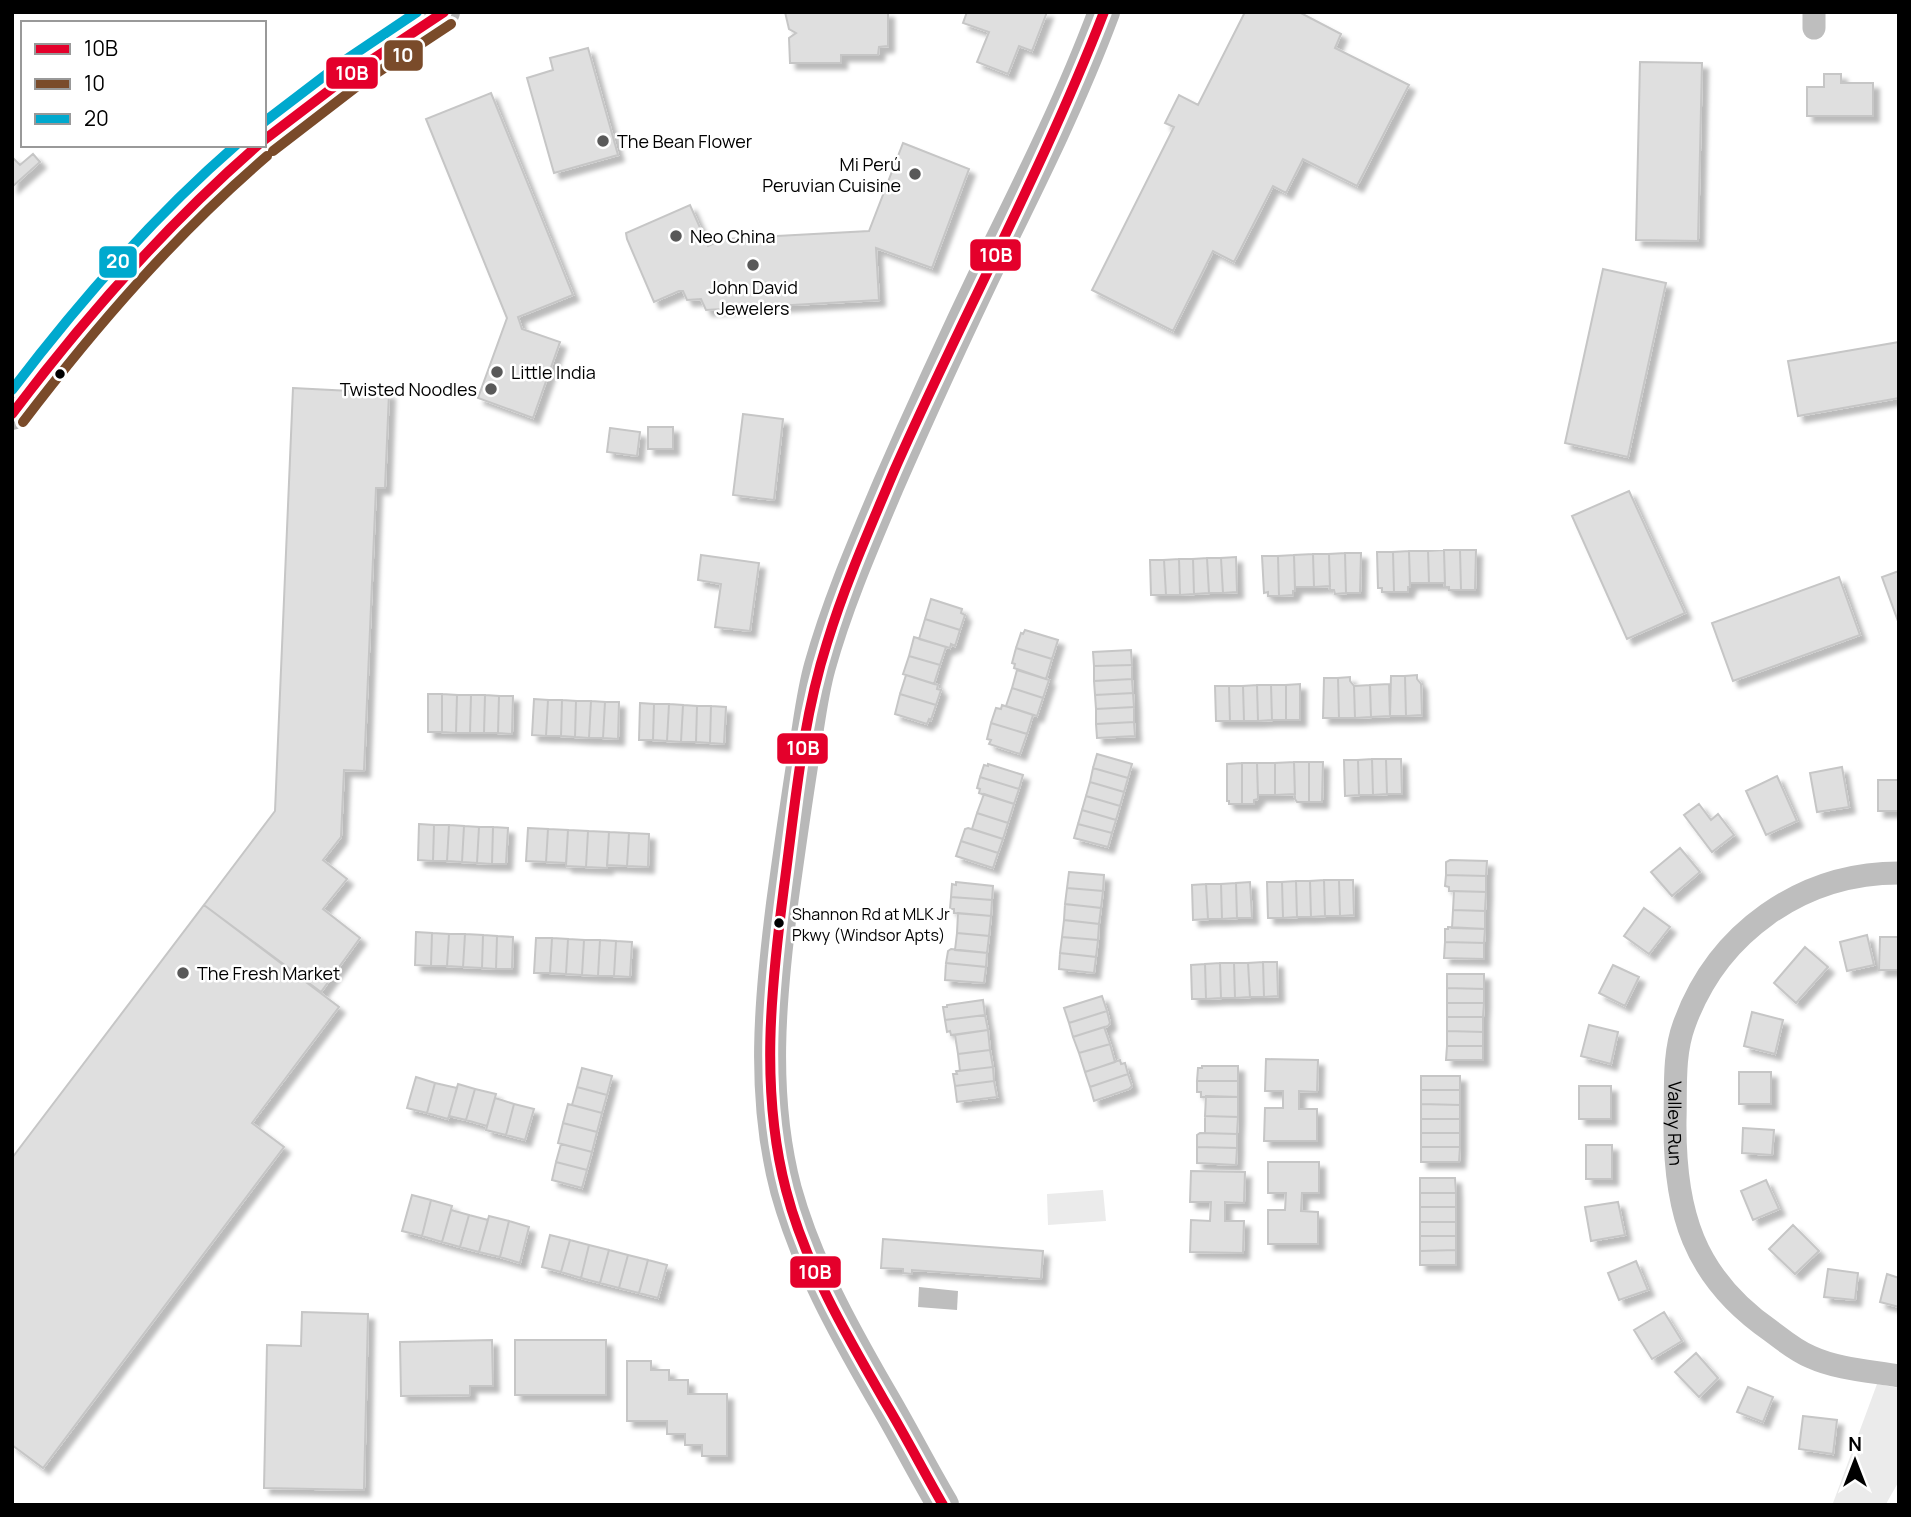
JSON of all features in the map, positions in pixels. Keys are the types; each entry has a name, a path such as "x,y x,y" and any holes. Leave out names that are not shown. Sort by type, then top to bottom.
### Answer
{"street":[{"path":"266,138 355,70 444,12"},
{"path":"943,1505 836,1312 809,1256 792,1210 776,1140 769,1058 776,959 791,836 809,723 820,666 836,618 852,572 903,452 1074,89 1104,12"},
{"path":"12,414 80,325 141,256 193,203 256,147"},
{"name":"Valley Run","path":"1899,873 1872,873 1833,882 1790,901 1758,919 1709,975 1683,1026 1676,1071 1675,1156 1682,1208 1695,1245 1714,1278 1743,1311 1813,1359 1899,1376"}],"shaded area":[{"path":"1103,1190 1106,1221 1048,1225 1047,1194"},
{"path":"919,1287 958,1291 957,1310 918,1307"},
{"path":"1877,1384 1899,1388 1899,1481 1886,1504 1833,1503"}],"building":[{"path":"785,12 888,12 888,46 879,47 878,55 841,55 841,63 790,63 789,38 796,33 789,29"},
{"path":"967,12 1047,12 1032,51 1019,46 1008,74 977,62 989,32 963,23"},
{"path":"1245,12 1299,12 1341,34 1335,48 1409,85 1357,186 1303,159 1286,193 1273,186 1234,262 1213,251 1173,331 1092,290 1174,127 1165,123 1179,95 1198,105"},
{"path":"588,48 618,155 554,173 527,78 553,70 550,58"},
{"path":"1640,62 1702,63 1698,241 1636,240"},
{"path":"1824,74 1841,74 1841,83 1873,83 1873,116 1807,116 1807,87 1824,87"},
{"path":"491,93 573,295 518,317 522,329 560,342 533,418 478,398 507,318 426,119"},
{"path":"903,143 969,169 932,268 876,248 879,300 706,310 701,299 687,300 683,291 679,291 654,302 626,233 690,205 708,246 724,239 869,231"},
{"path":"33,154 40,162 12,187 12,157 20,165"},
{"path":"1603,269 1666,283 1628,457 1565,443"},
{"path":"1899,342 1899,398 1798,416 1788,361"},
{"path":"293,388 389,393 385,488 376,488 364,771 344,770 341,837 323,860 347,879 323,909 360,938 321,992 204,905 275,811"},
{"path":"743,414 783,419 774,500 733,495"},
{"path":"648,427 673,427 673,449 648,449"},
{"path":"610,428 640,432 637,456 607,452"},
{"path":"1629,491 1685,613 1627,639 1572,516"},
{"path":"1444,550 1460,550 1461,590 1449,590 1449,587 1445,587"},
{"path":"1444,550 1445,583 1429,583 1428,551"},
{"path":"1460,550 1476,550 1475,590 1461,590"},
{"path":"1409,551 1428,551 1429,583 1410,583"},
{"path":"1409,551 1410,587 1408,592 1394,592 1393,552"},
{"path":"1377,552 1393,552 1394,592 1382,592 1382,588 1378,588"},
{"path":"1345,553 1361,553 1360,593 1346,593"},
{"path":"1345,553 1346,593 1335,594 1334,590 1330,590 1329,554"},
{"path":"1313,554 1314,587 1295,587 1294,555"},
{"path":"1313,554 1329,554 1330,586 1314,587"},
{"path":"701,555 759,563 750,631 715,627 721,584 698,580"},
{"path":"1294,555 1295,591 1293,595 1279,596 1278,556"},
{"path":"1262,556 1278,556 1279,596 1268,596 1268,592 1264,593"},
{"path":"1236,557 1237,592 1223,593 1221,558"},
{"path":"1207,558 1221,558 1223,593 1209,593"},
{"path":"1207,558 1209,593 1194,594 1193,559"},
{"path":"1179,559 1193,559 1194,594 1180,595"},
{"path":"1179,559 1180,595 1166,595 1164,560"},
{"path":"1150,560 1164,560 1166,595 1151,595"},
{"path":"1899,571 1899,624 1882,577"},
{"path":"1839,577 1860,635 1733,681 1712,623"},
{"path":"931,599 962,609 961,613 965,615 960,630 925,619"},
{"path":"925,619 960,630 955,646 951,644 950,648 919,639"},
{"path":"1025,630 1058,640 1052,659 1016,648 1021,633"},
{"path":"914,637 946,647 940,665 909,656"},
{"path":"1016,648 1052,659 1046,679 1014,668 1015,664 1012,663"},
{"path":"1131,650 1132,665 1094,666 1093,652"},
{"path":"909,656 940,665 934,684 903,674"},
{"path":"1132,665 1132,679 1094,681 1094,666"},
{"path":"1017,670 1049,680 1043,698 1012,688"},
{"path":"906,675 938,685 937,689 941,690 936,705 900,694"},
{"path":"1417,675 1421,684 1422,715 1406,716 1405,676"},
{"path":"1391,676 1405,676 1406,716 1390,716"},
{"path":"1350,677 1354,686 1355,718 1339,718 1338,678"},
{"path":"1324,678 1338,678 1339,718 1323,718"},
{"path":"1132,679 1133,693 1095,695 1094,681"},
{"path":"1300,684 1300,720 1286,720 1286,685"},
{"path":"1389,684 1390,716 1371,717 1370,685"},
{"path":"1257,685 1271,685 1272,720 1258,721"},
{"path":"1257,685 1258,721 1244,721 1243,686"},
{"path":"1271,685 1286,685 1286,720 1272,720"},
{"path":"1370,685 1371,717 1355,718 1354,686"},
{"path":"1215,686 1229,686 1230,721 1216,721"},
{"path":"1229,686 1243,686 1244,721 1230,721"},
{"path":"1012,688 1043,698 1037,716 1006,706"},
{"path":"1133,693 1134,707 1096,709 1095,695"},
{"path":"428,694 442,694 442,732 428,732"},
{"path":"442,694 457,695 456,733 442,732"},
{"path":"900,694 936,705 931,720 929,719 927,724 895,714"},
{"path":"457,695 471,695 470,733 456,733"},
{"path":"471,695 485,695 484,733 470,733"},
{"path":"485,695 499,696 498,733 484,733"},
{"path":"499,696 513,696 512,734 498,733"},
{"path":"534,699 548,700 546,736 532,735"},
{"path":"548,700 562,700 561,736 546,736"},
{"path":"562,700 576,701 575,737 561,736"},
{"path":"576,701 591,701 589,738 575,737"},
{"path":"591,701 605,702 603,738 589,738"},
{"path":"605,702 619,702 618,739 603,738"},
{"path":"640,703 654,704 653,740 639,740"},
{"path":"654,704 669,704 667,741 653,740"},
{"path":"669,704 683,705 681,742 667,741"},
{"path":"683,705 697,706 696,742 681,742"},
{"path":"1002,705 1033,715 1027,734 991,723 996,708 1001,709"},
{"path":"697,706 711,706 710,743 696,742"},
{"path":"711,706 726,707 724,744 710,743"},
{"path":"1134,707 1134,722 1096,724 1096,709"},
{"path":"1134,722 1135,736 1097,738 1096,724"},
{"path":"991,723 1027,734 1020,754 989,744 991,740 987,739"},
{"path":"1097,754 1132,764 1128,778 1093,768"},
{"path":"1372,759 1386,759 1387,794 1373,795"},
{"path":"1372,759 1373,795 1359,795 1358,760"},
{"path":"1386,759 1401,759 1402,794 1387,794"},
{"path":"1344,760 1358,760 1359,795 1345,796"},
{"path":"1294,762 1295,794 1275,795 1275,763"},
{"path":"1294,762 1309,762 1309,802 1297,802 1295,799"},
{"path":"1309,762 1323,762 1322,802 1309,802"},
{"path":"1242,763 1242,804 1229,804 1227,764"},
{"path":"1242,763 1257,763 1258,799 1254,800 1254,804 1242,804"},
{"path":"1257,763 1275,763 1275,795 1258,795"},
{"path":"984,765 1023,775 1019,789 980,777"},
{"path":"1842,767 1849,807 1817,812 1810,773"},
{"path":"1093,768 1128,778 1124,792 1090,782"},
{"path":"1777,776 1797,821 1766,835 1746,791"},
{"path":"980,777 1019,789 1014,804 979,793 980,789 977,788"},
{"path":"1878,780 1899,780 1899,811 1878,811"},
{"path":"1090,782 1124,792 1120,806 1086,796"},
{"path":"984,794 1014,804 1008,823 977,813"},
{"path":"1086,796 1120,806 1116,820 1082,810"},
{"path":"1699,804 1711,820 1718,814 1734,835 1712,852 1684,815"},
{"path":"1082,810 1116,820 1112,833 1078,824"},
{"path":"977,813 1008,823 1003,839 972,829"},
{"path":"419,824 434,825 433,861 418,860"},
{"path":"1078,824 1112,833 1108,847 1074,838"},
{"path":"434,825 449,825 447,861 433,861"},
{"path":"449,825 464,826 462,862 447,861"},
{"path":"464,826 479,827 477,863 462,862"},
{"path":"479,827 493,827 492,864 477,863"},
{"path":"493,827 508,828 506,864 492,864"},
{"path":"528,828 548,829 546,862 526,861"},
{"path":"548,829 568,830 566,863 546,862"},
{"path":"965,829 1003,839 998,853 961,841"},
{"path":"568,830 588,831 586,867 566,866"},
{"path":"588,831 609,832 607,868 586,867"},
{"path":"609,832 629,833 627,866 607,865"},
{"path":"629,833 649,834 648,867 627,866"},
{"path":"961,841 998,853 993,868 956,856"},
{"path":"1680,848 1700,872 1672,896 1651,872"},
{"path":"1487,861 1486,876 1446,875 1446,862"},
{"path":"1069,872 1104,875 1103,891 1067,888"},
{"path":"1446,875 1486,876 1486,892 1449,891 1449,887 1445,886"},
{"path":"1324,880 1339,880 1340,916 1325,916"},
{"path":"1324,880 1325,916 1311,917 1310,881"},
{"path":"1339,880 1353,880 1354,915 1340,916"},
{"path":"1296,881 1310,881 1311,917 1297,917"},
{"path":"1296,881 1297,917 1283,918 1282,882"},
{"path":"956,882 993,886 992,900 951,897 952,884 956,885"},
{"path":"1250,882 1252,918 1237,918 1236,883"},
{"path":"1267,882 1282,882 1283,918 1268,918"},
{"path":"1236,883 1237,918 1222,919 1221,884"},
{"path":"1206,884 1221,884 1222,919 1208,919"},
{"path":"1206,884 1208,919 1193,920 1192,885"},
{"path":"1067,888 1103,891 1101,908 1065,904"},
{"path":"1454,891 1486,892 1485,911 1453,910"},
{"path":"951,897 992,900 991,916 954,913 954,909 950,909"},
{"path":"1065,904 1101,908 1099,924 1064,920"},
{"path":"204,905 339,1007 252,1123 284,1147 43,1468 12,1445 12,1158"},
{"path":"1644,908 1670,927 1649,954 1624,936"},
{"path":"1453,910 1485,911 1485,929 1452,928"},
{"path":"958,913 991,916 989,936 957,933"},
{"path":"1064,920 1099,924 1098,940 1062,937"},
{"path":"1445,929 1485,929 1484,943 1445,942"},
{"path":"416,932 432,933 431,966 415,965"},
{"path":"432,933 449,934 447,966 431,966"},
{"path":"957,933 989,936 987,953 955,950"},
{"path":"449,934 465,934 463,967 447,966"},
{"path":"465,934 483,935 482,968 463,967"},
{"path":"483,935 497,936 496,969 482,968"},
{"path":"1867,935 1874,965 1847,971 1840,942"},
{"path":"497,936 513,937 512,969 496,969"},
{"path":"1062,937 1098,940 1096,957 1060,953"},
{"path":"1880,937 1899,937 1899,970 1879,970"},
{"path":"536,938 552,938 550,973 534,973"},
{"path":"552,938 568,939 566,974 550,973"},
{"path":"568,939 584,940 582,975 566,974"},
{"path":"584,940 600,940 598,976 582,975"},
{"path":"600,940 616,941 614,976 598,976"},
{"path":"616,941 632,942 630,977 614,976"},
{"path":"1445,942 1484,943 1484,959 1444,958"},
{"path":"1805,947 1828,967 1796,1003 1774,983"},
{"path":"951,949 987,953 986,967 946,963 948,951"},
{"path":"1060,953 1096,957 1094,973 1059,969"},
{"path":"1263,962 1277,962 1278,996 1264,997"},
{"path":"1263,962 1264,997 1250,997 1248,963"},
{"path":"946,963 986,967 984,983 945,980"},
{"path":"1220,963 1234,963 1235,998 1221,998"},
{"path":"1220,963 1221,998 1206,999 1205,964"},
{"path":"1234,963 1248,963 1250,997 1235,998"},
{"path":"1205,964 1206,999 1192,999 1191,965"},
{"path":"1613,965 1639,977 1625,1006 1599,993"},
{"path":"1447,974 1484,974 1484,989 1447,988"},
{"path":"1447,988 1484,989 1484,1003 1447,1003"},
{"path":"1102,996 1107,1011 1069,1023 1064,1008"},
{"path":"983,1000 985,1015 945,1020 943,1007"},
{"path":"1447,1003 1484,1003 1483,1017 1447,1017"},
{"path":"1107,1011 1110,1023 1108,1026 1073,1037 1069,1023"},
{"path":"1752,1012 1783,1020 1775,1054 1744,1046"},
{"path":"985,1015 988,1030 951,1035 950,1031 947,1032 945,1020"},
{"path":"1447,1017 1483,1017 1483,1032 1447,1031"},
{"path":"1589,1025 1618,1032 1611,1064 1581,1056"},
{"path":"1104,1027 1110,1044 1079,1053 1073,1037"},
{"path":"988,1030 990,1050 958,1054 955,1035"},
{"path":"1447,1031 1483,1032 1483,1046 1447,1046"},
{"path":"1110,1044 1115,1062 1085,1072 1079,1053"},
{"path":"1447,1046 1483,1046 1483,1060 1446,1060"},
{"path":"990,1050 993,1067 960,1071 958,1054"},
{"path":"1266,1059 1318,1060 1317,1092 1299,1091 1299,1109 1317,1109 1317,1141 1264,1141 1265,1108 1283,1108 1283,1091 1265,1091"},
{"path":"1120,1060 1121,1064 1125,1063 1128,1074 1090,1087 1085,1072"},
{"path":"1238,1066 1238,1081 1197,1081 1198,1068"},
{"path":"993,1067 994,1081 955,1086 953,1074 957,1074 956,1071"},
{"path":"582,1068 612,1076 607,1095 577,1087"},
{"path":"1739,1072 1771,1072 1771,1104 1739,1104"},
{"path":"1128,1074 1132,1086 1129,1089 1094,1101 1090,1087"},
{"path":"1421,1076 1460,1076 1460,1090 1421,1090"},
{"path":"416,1077 435,1083 427,1113 407,1108"},
{"path":"994,1081 997,1097 957,1102 955,1086"},
{"path":"1197,1081 1238,1081 1238,1097 1201,1097 1201,1092 1197,1092"},
{"path":"435,1083 457,1088 448,1119 427,1113"},
{"path":"458,1084 475,1089 466,1120 449,1116"},
{"path":"1579,1086 1611,1086 1611,1119 1579,1119"},
{"path":"577,1087 607,1095 602,1113 572,1105"},
{"path":"475,1089 496,1094 487,1126 466,1120"},
{"path":"1421,1090 1460,1090 1460,1105 1421,1104"},
{"path":"1206,1096 1238,1097 1238,1117 1205,1116"},
{"path":"495,1098 514,1104 506,1135 486,1130"},
{"path":"514,1104 534,1109 525,1140 506,1135"},
{"path":"568,1104 602,1113 597,1132 563,1123"},
{"path":"1421,1104 1460,1105 1460,1119 1421,1119"},
{"path":"1205,1116 1238,1117 1237,1134 1205,1133"},
{"path":"1421,1119 1460,1119 1460,1133 1421,1133"},
{"path":"563,1123 597,1132 592,1152 558,1143"},
{"path":"1743,1128 1774,1130 1772,1155 1742,1153"},
{"path":"1421,1133 1460,1133 1460,1147 1421,1147"},
{"path":"1237,1134 1237,1148 1197,1147 1197,1135"},
{"path":"561,1144 592,1152 587,1170 556,1162"},
{"path":"1586,1145 1612,1145 1612,1179 1586,1179"},
{"path":"1197,1147 1237,1148 1236,1165 1197,1163"},
{"path":"1421,1147 1460,1147 1459,1162 1421,1162"},
{"path":"556,1162 587,1170 582,1188 552,1180"},
{"path":"1268,1162 1319,1162 1319,1193 1302,1193 1301,1211 1318,1212 1318,1244 1268,1244 1268,1210 1285,1210 1286,1193 1268,1193"},
{"path":"1191,1171 1245,1172 1244,1203 1225,1202 1225,1221 1244,1221 1243,1253 1190,1252 1191,1220 1210,1221 1211,1202 1190,1202"},
{"path":"1420,1178 1455,1178 1456,1193 1420,1193"},
{"path":"1766,1180 1779,1209 1753,1220 1741,1191"},
{"path":"1420,1193 1456,1193 1456,1207 1420,1207"},
{"path":"412,1195 431,1200 422,1236 402,1231"},
{"path":"431,1200 452,1206 442,1242 422,1236"},
{"path":"1618,1202 1625,1235 1591,1241 1585,1207"},
{"path":"1420,1207 1456,1207 1456,1222 1420,1222"},
{"path":"451,1210 469,1215 460,1247 442,1242"},
{"path":"469,1215 488,1220 479,1252 460,1247"},
{"path":"489,1216 509,1221 500,1257 479,1252"},
{"path":"509,1221 529,1227 520,1263 500,1257"},
{"path":"1420,1222 1456,1222 1456,1236 1420,1236"},
{"path":"1793,1225 1819,1251 1795,1274 1769,1249"},
{"path":"550,1235 570,1240 561,1272 542,1267"},
{"path":"1420,1236 1456,1236 1456,1250 1420,1251"},
{"path":"883,1239 1043,1251 1041,1279 912,1270 912,1274 903,1273 903,1269 881,1268"},
{"path":"570,1240 589,1245 581,1278 561,1272"},
{"path":"589,1245 609,1250 600,1283 581,1278"},
{"path":"609,1250 628,1255 619,1288 600,1283"},
{"path":"1456,1250 1456,1265 1420,1265 1420,1251"},
{"path":"628,1255 648,1260 639,1293 619,1288"},
{"path":"648,1260 667,1265 658,1298 639,1293"},
{"path":"1636,1261 1648,1290 1619,1300 1608,1273"},
{"path":"1828,1269 1858,1273 1855,1300 1824,1297"},
{"path":"1887,1274 1899,1278 1899,1307 1880,1302"},
{"path":"302,1312 368,1314 364,1490 264,1488 267,1345 301,1346"},
{"path":"1664,1312 1682,1341 1652,1359 1634,1330"},
{"path":"492,1340 493,1386 470,1386 470,1395 401,1396 400,1342"},
{"path":"515,1340 606,1340 606,1395 515,1395"},
{"path":"1696,1353 1718,1378 1699,1397 1675,1372"},
{"path":"627,1361 651,1361 651,1370 669,1370 669,1380 688,1380 688,1394 727,1394 727,1456 702,1456 702,1445 685,1445 685,1434 667,1434 667,1421 627,1421"},
{"path":"1748,1387 1773,1397 1763,1422 1737,1412"},
{"path":"1803,1416 1837,1420 1833,1454 1799,1449"}],"transit line":[{"name":"20","path":"266,120 344,61 417,12"},
{"name":"10B","path":"266,138 352,73 444,12"},
{"name":"10B","path":"943,1505 830,1302 794,1219 778,1153 771,1077 770,1039 779,925 805,733 818,673 834,621 894,471 1029,186 1104,12"},
{"name":"10","path":"273,151 360,84 451,24"},
{"name":"20","path":"12,390 63,325 146,231 234,147"},
{"name":"10B","path":"12,414 128,273 191,207 256,147"},
{"name":"10","path":"23,422 138,282 200,217 267,156"}],"place":[{"name":"The Bean Flower","path":"603,141"},
{"name":"Mi Perú Peruvian Cuisine","path":"915,174"},
{"name":"Neo China","path":"676,236"},
{"name":"John David Jewelers","path":"753,265"},
{"name":"Little India","path":"497,372"},
{"name":"Twisted Noodles","path":"491,389"},
{"name":"Shannon Rd at MLK Jr Pkwy (Windsor Apts)","path":"779,923"},
{"name":"The Fresh Market","path":"183,973"}]}
